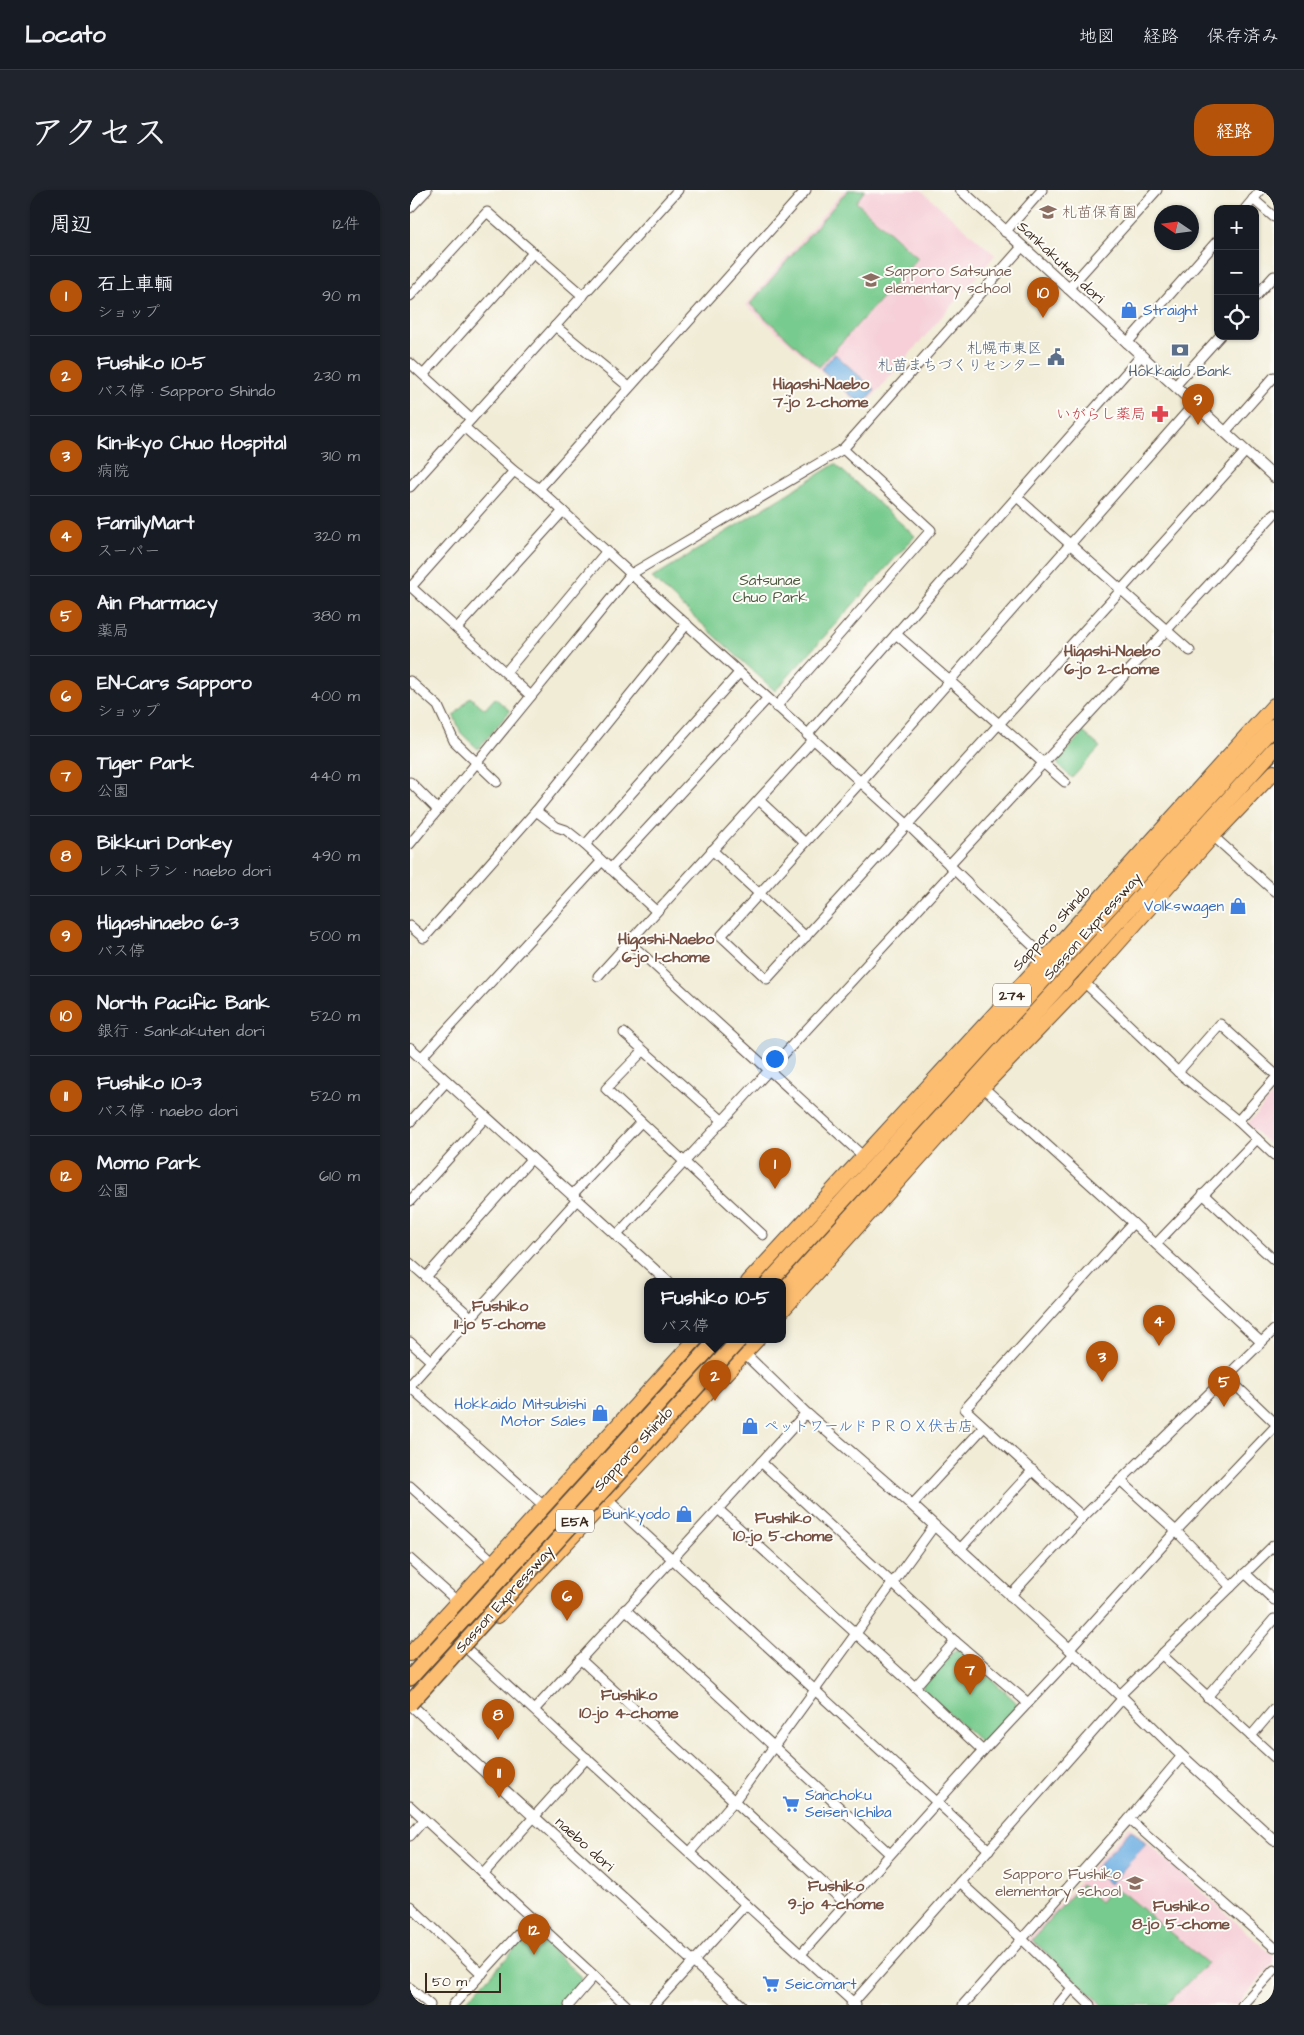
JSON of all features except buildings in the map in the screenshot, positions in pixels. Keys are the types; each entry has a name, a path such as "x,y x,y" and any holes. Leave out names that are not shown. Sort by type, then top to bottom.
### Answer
{"highway":[{"name":"Sapporo Shindo","path":"752,1278 1046,958 1274,705"},
{"name":"Sasson Expressway","path":"773,1278 1272,728"},
{"name":"Sasson Expressway","path":"786,1288 1274,749"},
{"name":"274","path":"786,1307 984,1087 1084,982 1213,836 1274,772"},
{"name":"Sapporo Shindo","path":"410,1654 692,1343"},
{"name":"Sasson Expressway","path":"410,1678 713,1343"},
{"name":"Sapporo Shindo","path":"411,1707 608,1500 742,1347"},
{"name":"Sasson Expressway","path":"411,1707 742,1347"}],"street":[{"path":"410,208 427,190"},
{"path":"411,483 678,190"},
{"path":"539,488 806,190"},
{"name":"Sankakuten dori","path":"961,190 1274,477"},
{"path":"1005,232 1042,190"},
{"path":"1068,289 1157,190"},
{"path":"1248,205 1261,190"},
{"path":"1253,199 1274,217"},
{"path":"410,296 487,212 583,296"},
{"path":"1127,343 1214,245"},
{"path":"410,844 631,574 842,449 1022,247"},
{"path":"424,374 533,253"},
{"path":"1257,295 1274,276"},
{"path":"555,326 628,387"},
{"path":"1175,386 1216,340"},
{"path":"598,976 759,800 896,634 1141,356"},
{"path":"410,363 471,419"},
{"path":"1225,432 1274,377"},
{"path":"1194,404 860,782 721,936 767,979 1246,451"},
{"path":"464,427 514,471 539,488 767,699 908,825 967,882 972,890 1046,958"},
{"path":"776,707 931,530 842,449"},
{"path":"514,471 410,587 531,696"},
{"path":"1017,497 1190,651"},
{"path":"457,628 563,511"},
{"path":"616,1236 769,1072 1044,764 1274,514"},
{"path":"506,672 607,551"},
{"path":"410,926 424,938 536,811 686,624"},
{"path":"896,634 1065,782"},
{"path":"585,845 739,673"},
{"path":"410,681 438,706 454,742 497,782"},
{"path":"610,869 767,699"},
{"path":"1248,734 1274,700"},
{"path":"410,782 438,810"},
{"path":"759,800 805,843"},
{"path":"536,811 585,845 601,862 656,911"},
{"path":"1213,836 1274,891"},
{"path":"712,850 806,937"},
{"path":"421,1058 601,862"},
{"path":"629,942 864,1157"},
{"path":"1084,982 1178,1072 1238,1121 1274,1155"},
{"path":"1178,1072 1220,1024 1274,1073"},
{"path":"624,1033 723,1121"},
{"path":"410,1048 663,1278"},
{"path":"643,1051 606,1089 763,1235"},
{"path":"1238,1121 1274,1080"},
{"path":"410,1122 448,1082"},
{"path":"984,1087 1134,1223 1261,1342"},
{"path":"410,1201 486,1117"},
{"path":"544,1506 410,1386 641,1122"},
{"path":"1156,1244 1257,1139"},
{"path":"426,1277 532,1158"},
{"path":"1203,1194 1274,1260"},
{"path":"1083,1517 965,1409 1134,1223"},
{"path":"410,1262 470,1317"},
{"path":"1010,1596 1083,1517 1274,1330"},
{"path":"410,1342 431,1361"},
{"path":"742,1347 806,1413 912,1505 1274,1840"},
{"path":"1226,1376 1274,1422"},
{"path":"535,1709 806,1413"},
{"path":"912,1505 984,1427"},
{"path":"801,1954 1028,1703 1176,1531 1274,1428"},
{"path":"761,1462 894,1582 955,1641 1028,1703"},
{"path":"960,1549 1033,1470"},
{"path":"1120,1480 1176,1531 1231,1587"},
{"path":"410,1486 494,1562"},
{"path":"608,1500 814,1690 938,1801 989,1850"},
{"path":"718,1509 915,1686 983,1751"},
{"path":"690,1852 735,1800 934,1526"},
{"path":"468,1649 801,1954 853,2004 1121,1697 1161,1654 1274,1545"},
{"path":"410,1559 457,1601"},
{"path":"1245,1573 1274,1600"},
{"path":"625,1609 890,1854"},
{"path":"1207,1697 1274,1619"},
{"path":"915,1686 955,1641"},
{"path":"1161,1654 1274,1757"},
{"path":"580,1659 846,1904"},
{"name":"naebo dori","path":"411,1707 741,2005"},
{"path":"1251,1736 1274,1709"},
{"path":"963,2005 1182,1756"},
{"path":"483,1874 587,1758"},
{"path":"410,1806 626,2005"},
{"path":"1129,1818 1274,1948"},
{"path":"410,1836 424,1820"},
{"path":"960,1882 1090,2005"},
{"path":"654,2005 746,1904"},
{"path":"410,1906 482,1974"},
{"path":"453,2005 532,1919"},
{"path":"1242,2005 1274,1970"},
{"path":"569,2005 594,1976"},
{"path":"410,1988 430,2005"},
{"path":"1058,2005 1072,1988"}],"shaded area":[{"name":"Sapporo Satsunae elementary school","path":"844,190 921,190 995,255 863,408 746,305"},
{"path":"1274,1094 1274,1148 1247,1124"},
{"name":"Sapporo Fushiko elementary school","path":"1129,1826 1274,1957 1274,1963 1236,2005 1097,2005 1027,1940"}],"green space":[{"path":"848,190 865,190 856,202 918,258 819,367 750,304"},
{"name":"Satsunae Chuo Park","path":"835,464 915,536 775,691 652,578"},
{"path":"470,697 485,709 495,698 510,711 478,749 461,733 454,716"},
{"path":"1083,732 1100,747 1072,778 1058,765 1058,761"},
{"path":"955,1650 960,1650 1016,1702 1016,1708 985,1741 980,1741 923,1689 923,1684"},
{"path":"1081,1885 1100,1902 1113,1887 1207,1963 1166,2005 1103,2005 1032,1940"},
{"path":"533,1933 580,1976 581,1982 559,2005 463,2005 529,1934"}],"water":[{"path":"835,354 875,390 862,405 821,369"},
{"path":"1131,1830 1146,1844 1110,1884 1094,1870"}],"place":[{"name":"札苗保育園","path":"1048,212"},
{"name":"Sapporo Satsunae elementary school","path":"871,280"},
{"name":"Straight","path":"1129,310"},
{"name":"North Pacific Bank","path":"1043,318"},
{"name":"Hokkaido Bank","path":"1180,350"},
{"name":"札幌市東区 札苗まちづくりセンター","path":"1056,357"},
{"name":"いがらし薬局","path":"1160,414"},
{"name":"Higashinaebo 6-3","path":"1198,425"},
{"name":"Volkswagen","path":"1238,906"},
{"name":"石上車輌","path":"775,1189"},
{"name":"FamilyMart","path":"1159,1346"},
{"name":"Kin-ikyo Chuo Hospital","path":"1102,1382"},
{"name":"Fushiko 10-5","path":"715,1401"},
{"name":"Ain Pharmacy","path":"1224,1407"},
{"name":"Hokkaido Mitsubishi Motor Sales","path":"600,1413"},
{"name":"ペットワールドＰＲＯＸ伏古店","path":"750,1426"},
{"name":"Bunkyodo","path":"684,1514"},
{"name":"EN-Cars Sapporo","path":"567,1621"},
{"name":"Tiger Park","path":"970,1695"},
{"name":"Bikkuri Donkey","path":"498,1740"},
{"name":"Fushiko 10-3","path":"499,1798"},
{"name":"Sanchoku Seisen Ichiba","path":"791,1804"},
{"name":"Sapporo Fushiko elementary school","path":"1135,1883"},
{"name":"Momo Park","path":"534,1955"},
{"name":"Seicomart","path":"771,1984"}],"district":[{"name":"Higashi-Naebo 7-jo 2-chome","path":"821,392"},
{"name":"Higashi-Naebo 6-jo 2-chome","path":"1112,659"},
{"name":"Higashi-Naebo 6-jo 1-chome","path":"666,947"},
{"name":"Fushiko 11-jo 5-chome","path":"500,1314"},
{"name":"Fushiko 10-jo 5-chome","path":"783,1526"},
{"name":"Fushiko 10-jo 4-chome","path":"629,1703"},
{"name":"Fushiko 9-jo 4-chome","path":"836,1894"},
{"name":"Fushiko 8-jo 5-chome","path":"1181,1914"}]}
